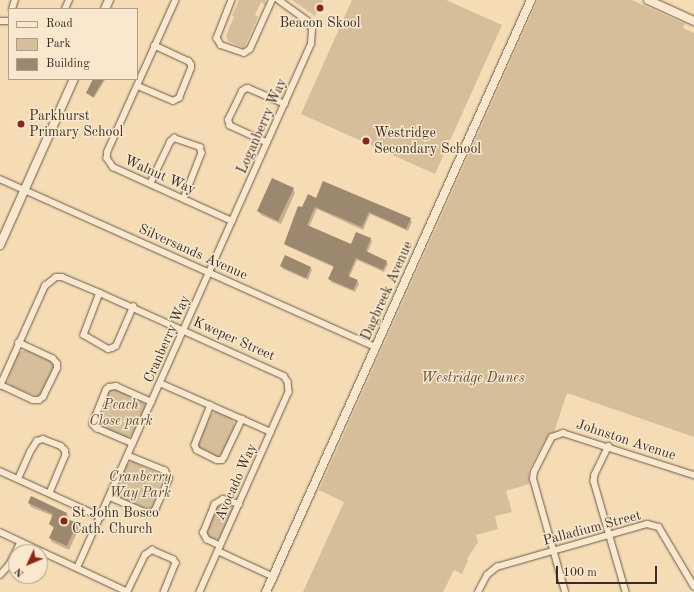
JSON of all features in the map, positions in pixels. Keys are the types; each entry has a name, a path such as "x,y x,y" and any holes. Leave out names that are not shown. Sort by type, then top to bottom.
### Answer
{"street":[{"name":"Walnut Way","path":"176,0 108,151 107,158 113,167 232,221"},
{"path":"232,0 217,38 221,44 244,53 250,49 272,0"},
{"name":"Loganberry Way","path":"210,273 311,44 312,30 307,21 278,0"},
{"name":"Dagbreek Avenue","path":"266,592 531,0"},
{"path":"648,0 694,21"},
{"path":"138,86 173,101 178,98 191,68 189,62 155,46"},
{"path":"0,245 74,80"},
{"path":"267,143 230,126 228,120 242,91 248,88 285,104"},
{"path":"150,184 170,142 174,138 178,138 200,147 202,153 184,199"},
{"name":"Silversands Avenue","path":"0,180 376,347"},
{"name":"Cranberry Way","path":"77,568 210,273"},
{"name":"Kweper Street","path":"19,343 45,286 56,277 62,276 280,373 288,382"},
{"path":"100,293 84,335 108,348 116,346 133,307"},
{"path":"19,343 53,359 57,364 57,368 43,397 39,400 33,400 0,386 2,378 19,343"},
{"name":"Avocado Way","path":"200,592 289,392 288,382"},
{"path":"160,383 271,432"},
{"path":"133,444 98,430 93,425 106,390 109,387 116,386 152,402"},
{"path":"211,405 195,445 197,450 217,460 220,461 224,457 242,419"},
{"name":"Johnston Avenue","path":"565,592 533,479 534,472 552,437 563,433 609,446 694,474"},
{"path":"18,479 30,452 37,441 44,439 60,446 65,450 66,456 50,493"},
{"path":"609,446 594,478 626,592"},
{"path":"110,497 147,513 152,512 155,510 169,479 165,471 128,456"},
{"path":"0,471 101,516"},
{"path":"239,504 223,499 215,504 203,533 207,540 219,549 274,577"},
{"name":"Palladium Street","path":"478,592 487,575 497,568 647,524 659,527 694,586"},
{"path":"0,532 20,543 128,592 145,555 152,550 173,559 176,563 164,592"},
{"path":"0,575 9,565 20,543"}],"green space":[{"path":"239,0 265,0 266,5 261,2 255,15 258,17 244,48 228,41 226,36"},
{"path":"292,0 323,0 315,16"},
{"path":"352,0 446,0 502,25 435,174 301,114"},
{"name":"Westridge Dunes","path":"538,0 632,0 685,24 683,28 694,33 694,437 567,393 554,432 549,434 529,470 529,484 506,491 512,512 495,516 498,529 476,535 478,542 467,559 468,560 462,574 454,570 443,592 303,592 344,502 319,490"},
{"path":"26,349 51,360 55,365 43,394 39,397 12,387 7,382 18,353"},
{"name":"Peach Close park","path":"111,389 116,389 142,401 145,405 145,409 134,434 130,437 124,437 100,426 97,423 108,393"},
{"path":"214,412 219,412 231,418 235,424 223,453 217,457 200,449 198,445 210,416"},
{"name":"Cranberry Way Park","path":"132,461 164,476 159,487 162,488 151,509 146,509 120,498 116,494 116,490 126,465"},
{"path":"222,502 230,504 233,510 221,538 213,540 207,536 206,532 218,504"}],"building":[{"path":"92,80 103,80 93,97 86,93"},
{"path":"272,178 294,188 278,221 257,211"},
{"path":"323,181 411,218 406,229 369,212 362,227 315,207 307,225 351,244 356,232 371,238 366,251 387,261 383,270 356,258 348,276 358,280 353,290 328,279 334,266 284,244 298,206 302,207 308,194 316,198"},
{"path":"285,255 311,267 306,278 280,266"},
{"name":"St John Bosco Cath. Church","path":"31,496 67,513 65,518 77,523 67,546 49,538 54,527 49,524 53,514 28,503"}],"place":[{"name":"Beacon Skool","path":"320,8"},
{"name":"Parkhurst Primary School","path":"21,124"},
{"name":"Westridge Secondary School","path":"366,141"},
{"name":"St John Bosco Cath. Church","path":"64,521"}]}
